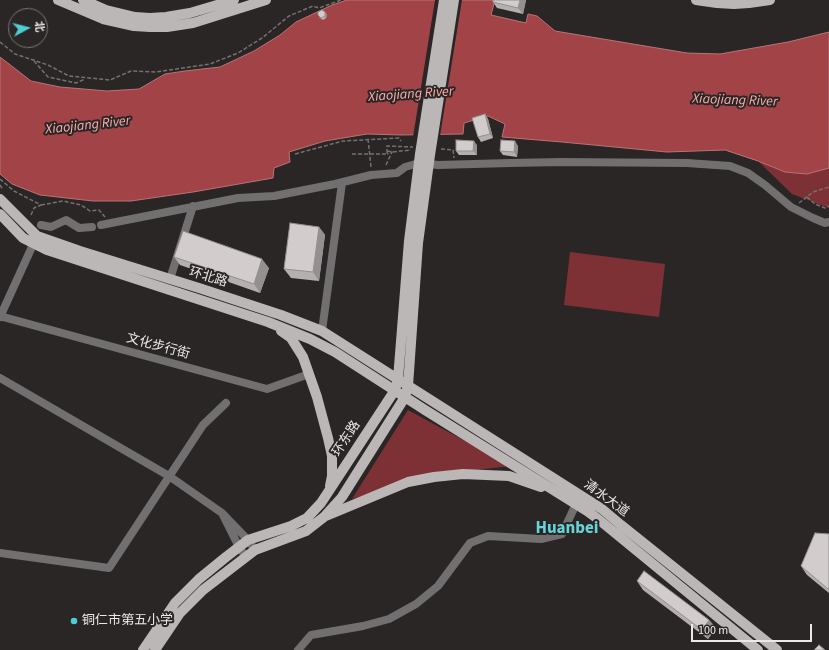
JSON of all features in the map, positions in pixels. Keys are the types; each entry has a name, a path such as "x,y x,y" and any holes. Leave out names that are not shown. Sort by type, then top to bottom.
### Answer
{"main road":[{"path":"58,0 103,19 134,26 150,27 167,27 193,23 266,0"},
{"path":"83,0 112,11 135,17 150,18 190,13 234,0"},
{"path":"421,156 444,0"},
{"path":"421,156 454,0"},
{"path":"696,0 734,4 770,0"},
{"name":"环东路","path":"143,650 175,603 199,579 248,540 292,526 307,518 321,503 330,490 395,390 398,379 409,241 421,156"},
{"name":"环东路","path":"155,650 180,613 202,590 256,550 306,531 324,517 342,497 405,397 408,386 418,243 421,156"},
{"name":"环北路","path":"2,196 35,240 47,250 268,322 310,339 335,352 405,397"},
{"name":"环北路","path":"0,214 23,238 80,251 281,315 322,331 408,386"},
{"path":"268,322 291,338 303,357 319,404 332,456 330,490"},
{"name":"清水大道","path":"408,386 602,509 777,650"},
{"name":"清水大道","path":"405,397 598,519 758,650"},
{"path":"324,517 408,482 441,476 463,474 509,476 558,493"}],"street":[{"path":"101,225 238,198 274,196 342,183 371,175 397,173 421,156 438,165 510,163 687,163 730,166 748,173 791,207 825,223 829,222"},
{"path":"322,331 342,183"},
{"path":"170,280 193,206"},
{"path":"41,225 51,227 66,220 79,228 92,227"},
{"path":"0,317 35,240"},
{"name":"文化步行街","path":"0,317 267,389 309,374"},
{"path":"0,378 169,476 222,512 256,550"},
{"path":"0,553 109,568 203,425 226,403"},
{"path":"298,650 311,635 363,626 389,619 416,604 438,586 470,543 488,536 541,539 562,534 576,504"},
{"path":"222,512 239,547 246,557"}],"path":[{"path":"0,42 15,54 48,65 69,76 110,80 131,71 156,72 210,64 238,53 262,38 289,16 313,6 319,8 341,0"},
{"path":"32,60 48,77 76,83 86,78"},
{"path":"295,154 343,141 399,138 401,141"},
{"path":"368,139 371,175"},
{"path":"387,154 387,146 421,156"},
{"path":"440,148 453,150 454,160"},
{"path":"387,151 421,156"},
{"path":"352,154 387,154 392,152"},
{"path":"382,174 392,152"},
{"path":"0,179 14,191 41,205"},
{"path":"0,185 2,196"},
{"path":"796,205 813,192 829,187"},
{"path":"807,197 815,204 825,208 829,206"},
{"path":"31,215 34,208 63,200 81,205 90,211 98,210"}],"shaded area":[{"path":"758,161 785,172 807,174 829,168 829,208 792,194"},
{"path":"570,252 665,264 659,317 564,305"},
{"path":"408,410 511,466 440,474 352,499"}],"water":[{"name":"Xiaojiang River","path":"347,0 495,0 491,15 526,23 528,14 537,16 555,31 687,53 720,54 788,42 829,32 829,168 807,174 785,172 725,150 667,152 502,137 505,124 488,116 464,123 463,134 367,134 325,141 289,152 290,162 274,168 273,178 131,201 93,201 40,195 12,184 0,174 0,57 31,81 60,87 107,91 139,89 165,74 220,67 254,51 280,35 296,22 332,5"}],"pier":[{"path":"435,0 462,0 440,136 413,137"}],"building":[{"path":"493,0 520,0 518,8 493,2"},
{"path":"322,10 325,12 325,16 321,18 318,15 318,12"},
{"path":"485,114 490,134 478,137 472,118"},
{"path":"456,140 474,141 473,151 456,151"},
{"path":"501,140 515,141 514,152 500,151"},
{"path":"290,223 319,227 313,272 284,269"},
{"path":"183,231 262,259 254,284 174,257"},
{"path":"815,533 829,534 829,589 801,566"},
{"path":"644,571 709,620 702,630 637,581"},
{"path":"819,645 825,650 814,650"}],"place":[{"name":"铜仁市第五小学","path":"74,621"}],"district":[{"name":"Huanbei","path":"567,529"}]}
